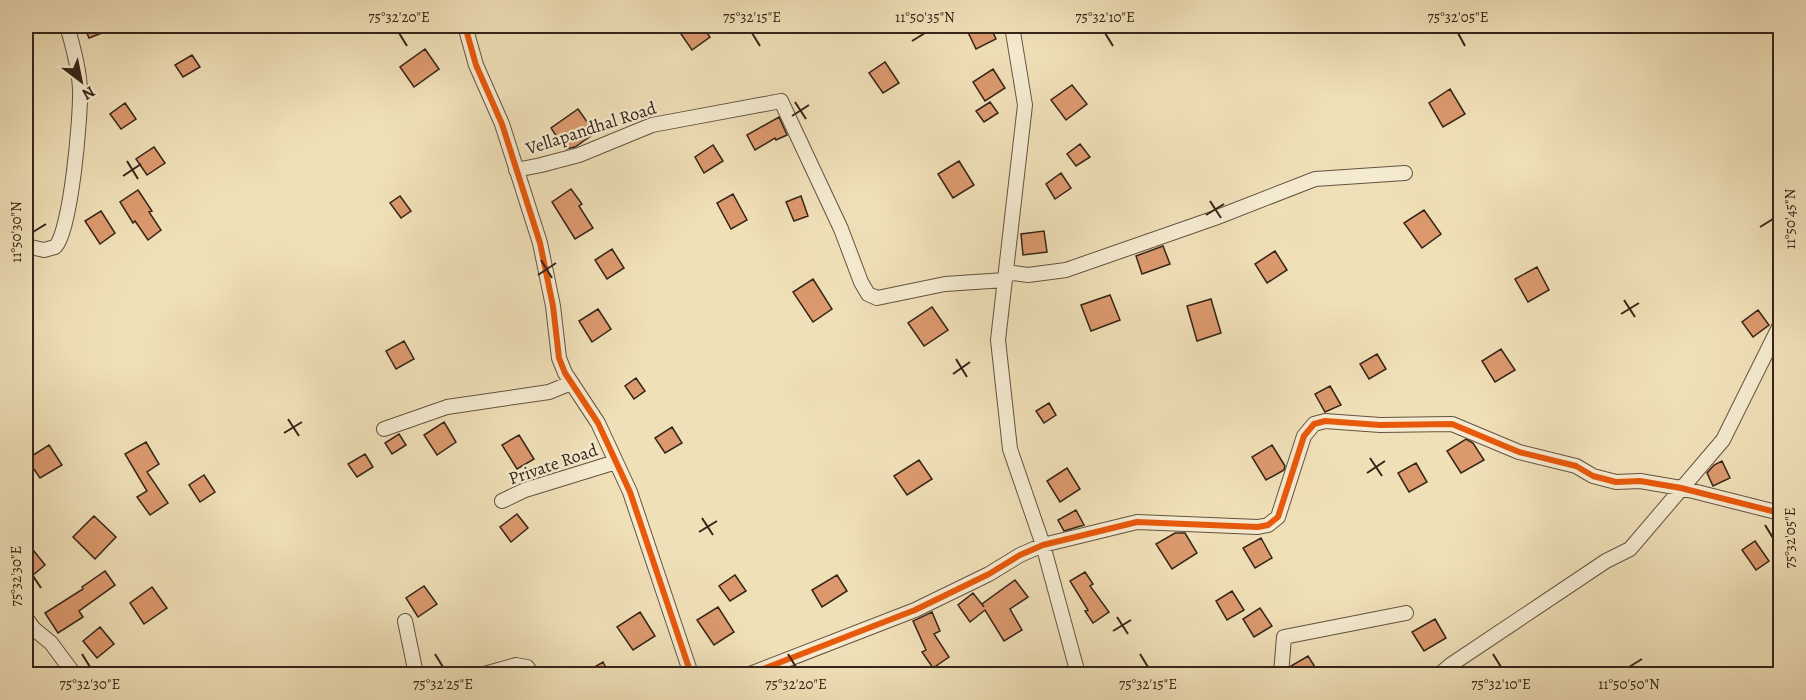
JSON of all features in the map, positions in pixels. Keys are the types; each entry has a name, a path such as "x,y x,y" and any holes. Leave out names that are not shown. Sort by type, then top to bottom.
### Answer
{"street":[{"path":"26,246 44,250 55,247 62,237 66,218 80,89 76,59 67,26"},
{"path":"465,26 476,65 502,124 542,254 553,306 560,358 571,383 598,423 630,492 691,675"},
{"path":"1012,26 1025,105 998,340 1010,448 1043,545 1078,675"},
{"name":"Vellapandhal Road","path":"516,170 579,155 652,125 781,101 828,200 868,294 877,298 945,284 1006,277"},
{"path":"1006,277 1013,273 1028,275 1066,270 1315,180 1405,173"},
{"path":"1440,675 1452,664 1596,567 1630,549 1723,440 1780,325"},
{"path":"384,429 447,407 549,392 571,383"},
{"path":"750,675 915,610 1043,545 1137,522 1219,526 1268,525 1278,517 1304,436 1314,424 1325,421 1380,425 1452,424 1519,452 1576,466 1593,476 1616,482 1640,481 1681,488 1780,513"},
{"name":"Private Road","path":"502,501 525,490 616,462"},
{"path":"1281,675 1284,637 1406,613"},
{"path":"26,618 34,629 51,643 74,675"},
{"path":"405,621 416,675"},
{"path":"484,675 516,665 527,667 532,675"}],"building":[{"path":"84,26 120,26 89,38"},
{"path":"687,26 702,26 710,37 692,50 679,31"},
{"path":"965,26 990,26 996,39 976,49"},
{"path":"425,49 439,69 414,87 400,67"},
{"path":"192,55 200,67 183,77 175,65"},
{"path":"885,62 899,83 883,93 869,73"},
{"path":"993,69 1005,88 985,101 973,82"},
{"path":"1072,85 1087,104 1066,120 1051,100"},
{"path":"1450,89 1465,114 1443,127 1429,103"},
{"path":"990,102 998,113 984,122 976,111"},
{"path":"125,103 136,119 121,129 110,114"},
{"path":"578,109 595,133 575,147 565,149 551,128"},
{"path":"779,117 787,135 776,140 775,138 755,150 747,135"},
{"path":"1080,144 1090,157 1076,166 1067,154"},
{"path":"713,145 723,161 704,173 695,157"},
{"path":"154,147 165,163 147,175 136,159"},
{"path":"959,161 974,185 953,198 938,174"},
{"path":"1061,173 1071,188 1055,199 1046,184"},
{"path":"571,189 582,204 579,206 593,228 575,239 552,202"},
{"path":"138,190 161,230 148,240 135,221 133,223 120,202"},
{"path":"733,194 747,220 731,229 717,203"},
{"path":"400,196 411,211 401,218 390,203"},
{"path":"801,196 808,216 794,221 786,202"},
{"path":"1424,210 1441,234 1422,248 1404,223"},
{"path":"101,211 115,233 100,244 85,221"},
{"path":"1044,231 1047,252 1023,255 1021,234"},
{"path":"1163,246 1170,264 1142,274 1136,256"},
{"path":"612,249 624,268 607,279 595,260"},
{"path":"1275,251 1287,270 1267,283 1255,264"},
{"path":"1537,267 1549,290 1528,302 1515,279"},
{"path":"813,279 832,309 813,322 793,292"},
{"path":"1110,295 1120,320 1091,331 1081,305"},
{"path":"1211,299 1221,333 1197,341 1187,306"},
{"path":"932,307 948,330 924,346 908,323"},
{"path":"598,309 611,329 592,342 579,321"},
{"path":"1758,310 1769,325 1753,337 1742,322"},
{"path":"404,341 414,359 396,369 386,351"},
{"path":"1501,349 1515,370 1495,382 1482,361"},
{"path":"1377,354 1386,369 1369,379 1360,364"},
{"path":"636,378 645,391 634,399 625,386"},
{"path":"1330,386 1341,405 1325,412 1315,394"},
{"path":"1049,403 1056,415 1044,423 1036,411"},
{"path":"444,422 456,442 437,455 424,435"},
{"path":"672,427 682,443 665,453 655,438"},
{"path":"399,434 406,445 392,454 385,443"},
{"path":"519,435 534,459 517,469 502,445"},
{"path":"1466,439 1473,443 1484,460 1461,473 1447,451"},
{"path":"146,442 159,464 147,472 168,503 150,515 137,497 147,491 125,454"},
{"path":"49,445 62,465 40,478 27,459"},
{"path":"1272,445 1285,466 1284,470 1266,480 1252,457"},
{"path":"365,454 373,467 357,477 348,464"},
{"path":"919,460 932,479 907,495 894,476"},
{"path":"1722,461 1730,478 1713,486 1707,473 1714,465"},
{"path":"1416,463 1427,482 1409,492 1398,473"},
{"path":"1067,468 1080,489 1060,502 1047,481"},
{"path":"204,475 215,492 200,502 189,485"},
{"path":"1076,510 1084,525 1064,531 1058,520"},
{"path":"517,514 528,528 511,542 500,527"},
{"path":"94,516 116,537 95,559 73,537"},
{"path":"1175,533 1185,533 1197,553 1172,569 1156,544"},
{"path":"1261,538 1272,558 1255,568 1243,548"},
{"path":"26,541 45,565 26,581"},
{"path":"1755,541 1769,561 1756,570 1742,550"},
{"path":"105,571 115,585 79,611 83,617 58,633 45,613 83,589 82,587"},
{"path":"1085,572 1093,584 1090,586 1109,612 1093,623 1085,611 1088,610 1070,581"},
{"path":"735,575 746,591 730,601 719,586"},
{"path":"837,575 847,591 822,607 812,590"},
{"path":"1015,580 1028,597 1010,609 1022,630 1004,641 985,610 970,622 958,605 973,593 984,607 982,604"},
{"path":"424,586 437,604 418,617 406,598"},
{"path":"152,587 167,608 144,624 130,603"},
{"path":"1232,591 1244,610 1227,620 1216,601"},
{"path":"718,607 734,632 714,645 697,620"},
{"path":"1260,608 1272,626 1254,637 1243,619"},
{"path":"640,612 655,636 633,650 617,627"},
{"path":"932,612 940,631 934,634 949,657 933,668 922,652 926,650 913,621"},
{"path":"1435,619 1446,638 1424,651 1412,632"},
{"path":"100,627 114,644 97,658 83,641"},
{"path":"1308,656 1320,675 1296,675 1291,666"},
{"path":"603,662 610,675 581,675"}],"cycle path":[{"path":"465,26 476,65 502,124 540,243 553,306 559,358 565,373 598,423 630,492 691,674"},
{"path":"750,674 915,610 1043,545 1137,522 1258,527 1268,525 1278,517 1304,436 1314,424 1325,421 1380,425 1452,424 1519,452 1576,466 1593,476 1616,482 1640,481 1681,488 1780,513"}]}
